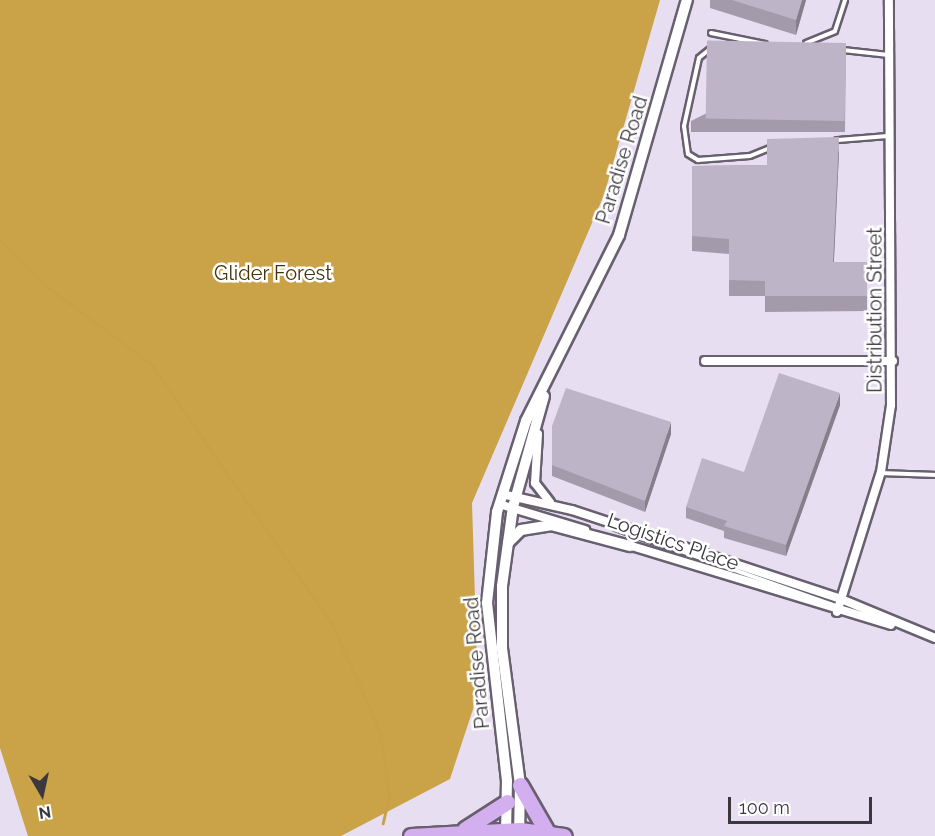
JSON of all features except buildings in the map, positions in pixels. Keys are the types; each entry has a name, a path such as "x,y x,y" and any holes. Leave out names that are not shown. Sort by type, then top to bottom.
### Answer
{"highway":[{"path":"520,785 547,832"},
{"path":"462,831 507,802"},
{"path":"411,836 462,831 547,832 564,836"}],"street":[{"name":"Paradise Road","path":"513,833 507,802 487,603 500,499 526,421 623,224 687,0"},
{"name":"Distribution Street","path":"837,612 881,472 893,361 889,0"},
{"name":"Paradise Road","path":"513,833 520,785 502,649 506,546 514,502 546,393 575,324"},
{"path":"705,362 893,361"},
{"path":"546,393 533,466 539,492 556,506"},
{"name":"Logistics Place","path":"500,499 556,506 591,516 840,598 903,628"},
{"name":"Logistics Place","path":"514,502 630,546 837,612 935,638"},
{"path":"506,546 521,530 551,525 630,546"}],"lane":[{"path":"801,43 821,41 834,31 845,0"},
{"path":"711,33 778,44"},
{"path":"723,49 707,50 699,58 684,126 688,154 698,160 750,156 782,144"},
{"path":"747,49 770,50"},
{"path":"806,50 817,50"},
{"path":"829,50 890,55"},
{"path":"825,141 890,136"},
{"path":"881,472 935,476"},
{"name":"Logistics Place","path":"591,516 825,598 837,612"}],"green space":[{"name":"Glider Forest","path":"0,0 660,0 604,195 472,503 478,694 450,779 341,836 28,836 0,748"}],"waterway":[{"path":"0,240 49,288 151,364 333,626 380,732 389,796 383,823"}]}
